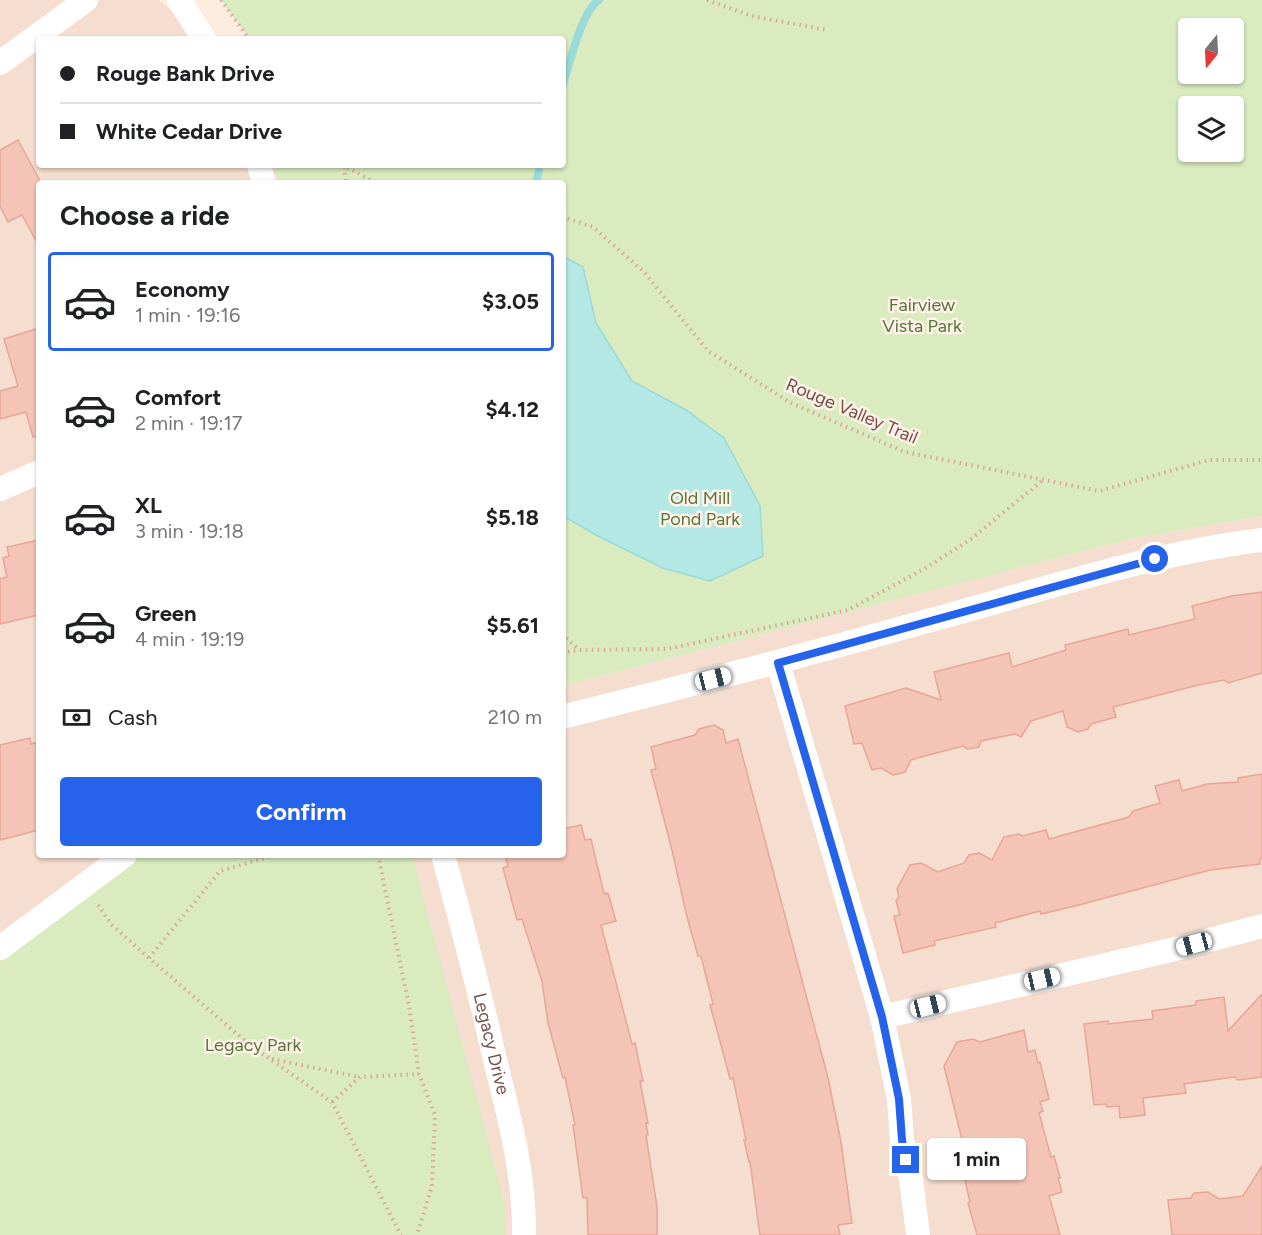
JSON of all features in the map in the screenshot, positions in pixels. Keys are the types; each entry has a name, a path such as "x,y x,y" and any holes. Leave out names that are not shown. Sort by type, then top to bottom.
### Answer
{"street":[{"path":"37,36 86,0"},
{"path":"179,0 202,36"},
{"path":"0,63 36,37"},
{"path":"0,489 36,473"},
{"path":"566,716 778,663 1134,564 1198,550 1262,540"},
{"path":"778,663 882,1017 899,1099 902,1140 911,1179 918,1235"},
{"path":"0,948 121,858"},
{"name":"Legacy Drive","path":"444,858 474,969 512,1130 524,1210 524,1235"},
{"path":"882,1017 1175,949 1262,926"}],"path":[{"path":"221,0 247,36"},
{"path":"707,0 752,16 827,30"},
{"path":"347,168 371,180"},
{"name":"Rouge Valley Trail","path":"566,218 593,226 644,272 708,351 790,403 905,452 1099,491 1209,460 1262,460"},
{"path":"566,652 578,650 667,649 849,609 924,569 971,539 1044,480"},
{"path":"566,638 578,650"},
{"path":"149,958 220,871 265,858"},
{"path":"379,858 409,1006 419,1074 435,1115 432,1186 417,1235"},
{"path":"84,884 112,925 149,958 251,1046 332,1101 401,1235"},
{"path":"270,1059 360,1077 419,1074"},
{"path":"332,1101 360,1077"}],"shaded area":[{"path":"0,0 159,0 201,36 36,36 36,168 275,168 278,180 36,180 36,858 566,858 566,685 1135,538 1262,516 1262,1235 0,1235"}],"green space":[{"path":"221,0 1262,0 1262,516 1135,538 566,685 566,180 278,180 275,168 566,168 566,36 247,36"},
{"name":"Legacy Park","path":"130,858 413,858 506,1208 505,1235 0,1235 0,962"}],"water":[{"path":"566,258 583,267 596,323 632,381 686,410 724,438 760,506 763,556 710,581 663,568 566,518"}],"building":[{"path":"18,140 39,179 36,180 36,241 22,215 8,222 0,206 0,150"},
{"path":"36,329 36,436 33,437 26,412 0,419 0,391 18,386 4,339"},
{"path":"36,541 36,616 0,624 0,579 7,577 3,558 9,556 7,547"},
{"path":"1262,592 1262,673 1228,683 1224,680 1198,685 1113,707 1116,717 1091,724 1088,729 1078,732 1067,727 1063,711 1031,721 1021,737 1015,734 981,741 979,747 967,749 963,746 921,757 911,760 905,772 893,775 881,768 872,770 862,743 854,744 845,706 906,688 941,700 934,672 1009,653 1012,667 1066,650 1065,645 1128,629 1129,635 1195,619 1192,606 1232,596"},
{"path":"714,725 723,730 726,743 738,739 828,1078 841,1142 852,1223 838,1225 840,1235 760,1235 750,1162 733,1078 730,1079 710,1005 713,1004 701,956 698,956 686,913 651,770 656,769 651,747 695,735 699,729"},
{"path":"30,738 31,744 36,743 36,831 0,840 0,745"},
{"path":"1262,774 1262,858 1260,864 1210,870 1075,906 1041,914 1040,911 995,923 996,927 934,941 935,945 903,953 894,916 900,915 896,901 899,897 897,889 910,865 921,863 938,872 964,863 969,855 979,853 992,860 1004,837 1019,834 1022,836 1046,830 1049,839 1129,817 1133,811 1160,803 1155,786 1179,780 1182,791 1207,784 1238,782 1238,778"},
{"path":"581,825 585,840 591,839 604,894 608,893 616,921 601,925 632,1044 635,1043 643,1081 640,1081 648,1123 646,1123 648,1135 646,1135 657,1207 657,1235 588,1235 587,1198 583,1198 573,1125 575,1125 565,1077 563,1078 548,1023 542,981 522,919 517,920 503,868 508,866 506,858 566,858 566,828"},
{"path":"1262,994 1262,1077 1238,1080 1234,1077 1184,1084 1186,1093 1143,1098 1145,1115 1120,1118 1119,1106 1094,1105 1084,1024 1153,1019 1152,1011 1196,1005 1196,1001 1224,997 1228,1031"},
{"path":"1024,1030 1028,1052 1035,1050 1038,1063 1040,1062 1049,1099 1040,1102 1043,1111 1039,1113 1051,1157 1054,1156 1060,1178 1058,1178 1062,1192 1049,1196 1060,1235 977,1235 968,1203 970,1202 965,1180 969,1179 962,1153 965,1152 944,1066 957,1042 973,1039 980,1042"},
{"path":"1262,1166 1262,1235 1172,1235 1168,1200 1191,1198 1194,1193 1208,1192 1219,1199 1243,1196"}],"waterway":[{"path":"566,74 581,27 599,0"},
{"path":"537,180 539,168"}],"route":[{"path":"906,1160 899,1099 882,1017 778,663 1155,559"}],"park label":[{"name":"Fairview Vista Park","path":"922,315"},
{"name":"Old Mill Pond Park","path":"700,508"}]}
